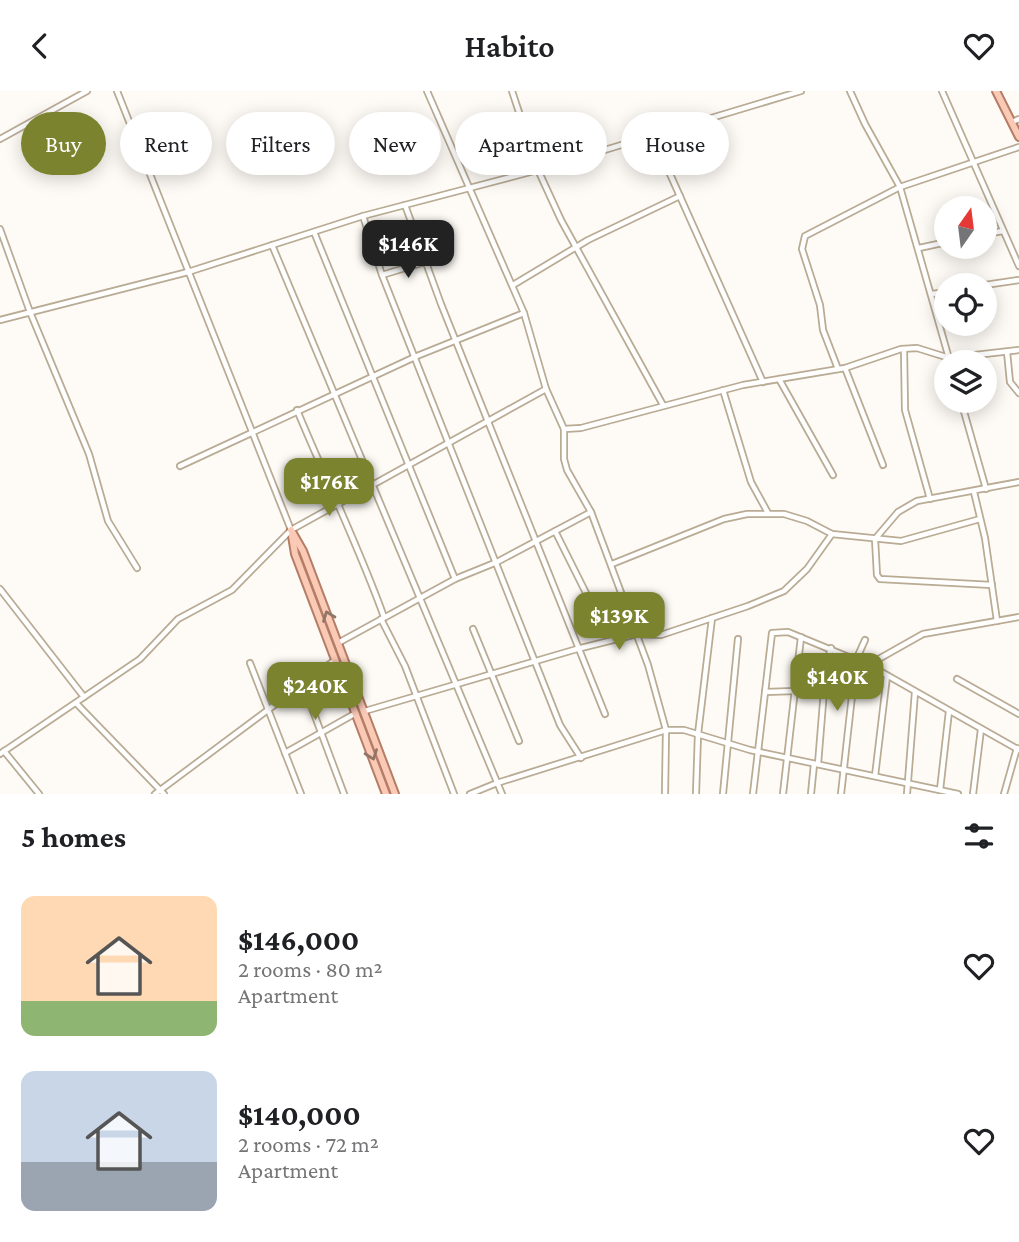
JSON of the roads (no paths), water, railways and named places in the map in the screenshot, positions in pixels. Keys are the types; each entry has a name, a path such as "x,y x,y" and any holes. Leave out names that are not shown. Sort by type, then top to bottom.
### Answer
{"main road":[{"path":"996,91 1015,121 1019,137"},
{"path":"291,530 303,551 395,794"},
{"path":"291,530 295,554 386,794"}],"street":[{"path":"0,139 87,91"},
{"path":"117,91 291,530"},
{"path":"427,91 468,189 513,285 546,389 564,429 564,460 591,512 636,634 666,730 665,794"},
{"path":"512,91 519,112"},
{"path":"729,113 801,91"},
{"path":"850,91 864,124 900,187 946,350"},
{"path":"942,91 1019,266"},
{"path":"838,369 823,330 821,305 805,261 802,241 816,228 900,187 1019,147"},
{"path":"0,320 188,272 363,216 520,175"},
{"path":"540,175 575,248 663,405"},
{"path":"668,175 763,382"},
{"path":"513,285 575,248 680,196"},
{"path":"405,205 577,649 605,714"},
{"path":"363,216 382,275 417,356 560,725 581,758"},
{"path":"0,229 30,312 89,454 108,521 137,568"},
{"path":"998,231 1003,230"},
{"path":"314,232 455,579"},
{"path":"919,248 934,245"},
{"path":"272,246 502,794"},
{"path":"382,275 425,262"},
{"path":"997,283 1019,280"},
{"path":"180,465 374,375 523,313"},
{"path":"564,429 580,428 723,390 845,368 904,349 917,348 934,354"},
{"path":"904,349 905,410 930,499"},
{"path":"997,353 1019,350"},
{"path":"1007,352 1010,383 1019,393"},
{"path":"845,368 883,465"},
{"path":"779,379 833,475"},
{"path":"39,794 2,753 140,659 178,619 232,590 291,530 546,389"},
{"path":"723,390 751,482 768,513"},
{"path":"297,410 336,505 362,556 383,618 405,666 454,794"},
{"path":"964,413 986,489"},
{"path":"992,585 880,579 877,575 875,539 898,512 917,501 1019,482"},
{"path":"974,492 981,519 997,621"},
{"path":"338,643 419,597 497,562 591,512"},
{"path":"612,564 724,519 768,513 807,521 832,534 901,541 981,519"},
{"path":"555,531 586,593"},
{"path":"365,711 577,649 636,634 661,635 784,591 807,569 832,534"},
{"path":"0,590 84,697"},
{"path":"868,665 923,634 1019,617"},
{"path":"696,794 698,734 712,618"},
{"path":"473,629 519,741"},
{"path":"753,794 772,633 788,632 868,665 1018,749 1004,794"},
{"path":"783,794 802,637"},
{"path":"723,794 738,639"},
{"path":"841,794 856,660 865,641"},
{"path":"811,794 825,666 831,648"},
{"path":"76,703 160,793 335,660"},
{"path":"250,663 301,794"},
{"path":"875,776 887,676"},
{"path":"957,679 1019,714"},
{"path":"303,684 344,794"},
{"path":"765,692 795,691"},
{"path":"907,794 915,692"},
{"path":"942,792 949,711"},
{"path":"285,753 356,713"},
{"path":"974,794 981,729"},
{"path":"470,794 666,730 698,734 758,752 958,794"}]}
